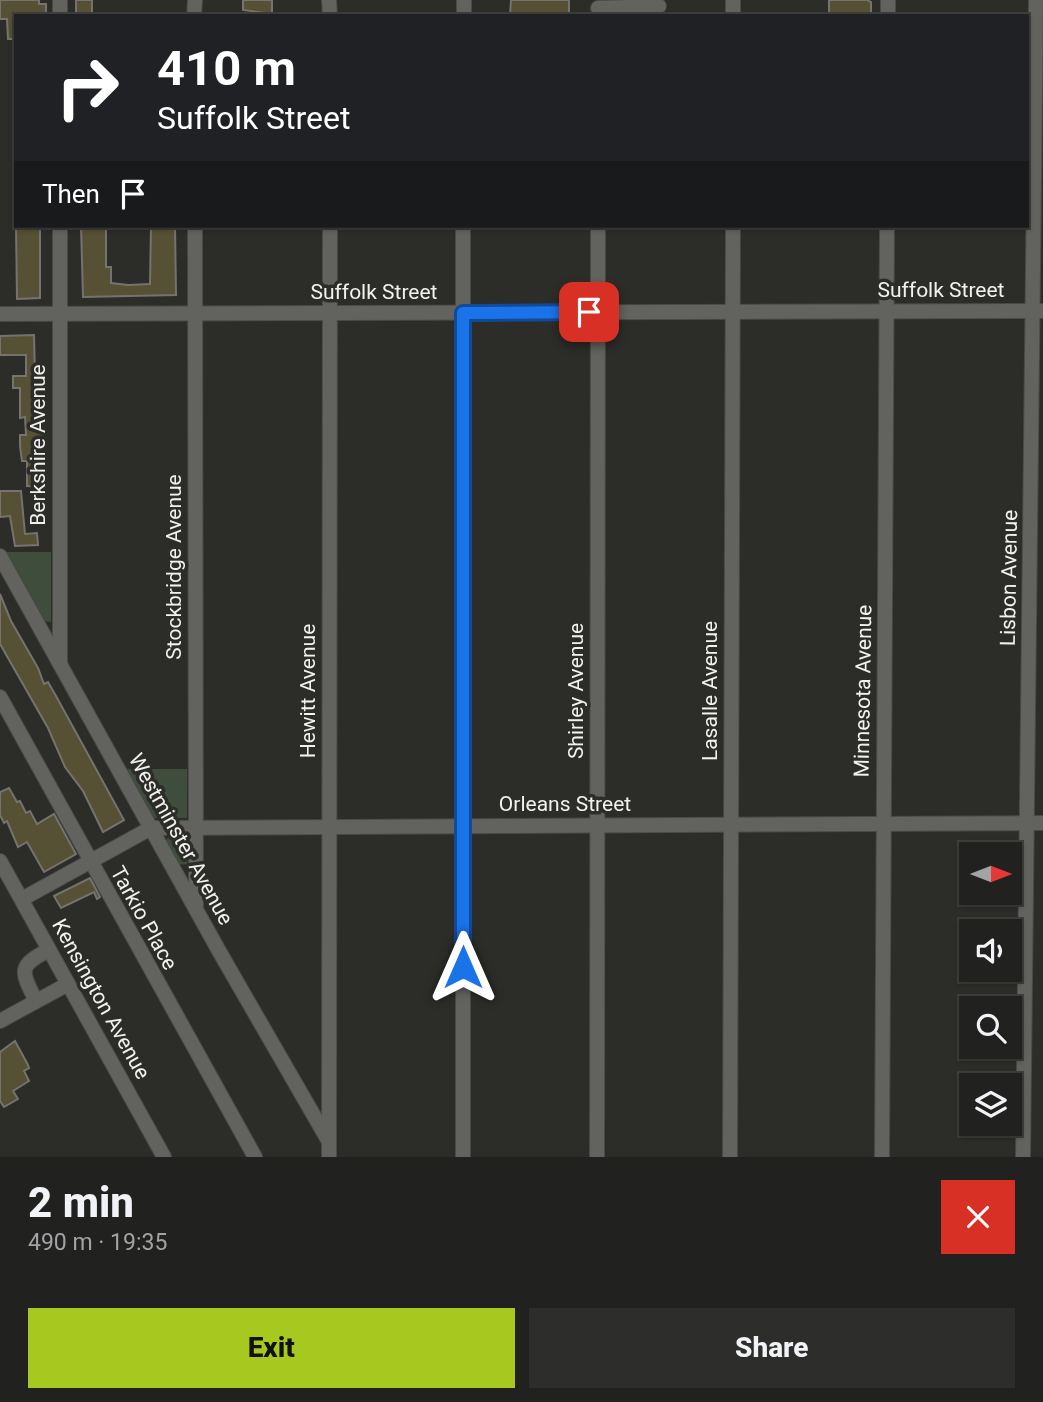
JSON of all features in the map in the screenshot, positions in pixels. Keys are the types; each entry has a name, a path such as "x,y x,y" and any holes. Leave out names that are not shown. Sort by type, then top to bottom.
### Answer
{"street":[{"path":"598,8 659,6"},
{"name":"Lisbon Avenue","path":"1023,1157 1038,311 1038,7"},
{"name":"Berkshire Avenue","path":"60,228 60,664"},
{"name":"Stockbridge Avenue","path":"195,228 196,909"},
{"name":"Hewitt Avenue","path":"328,1157 330,228"},
{"path":"463,228 463,1157"},
{"name":"Shirley Avenue","path":"597,1157 598,228"},
{"name":"Lasalle Avenue","path":"730,1157 733,228"},
{"name":"Minnesota Avenue","path":"881,1157 887,228"},
{"name":"Suffolk Street","path":"0,314 1038,311"},
{"name":"Westminster Avenue","path":"0,556 328,1141"},
{"name":"Tarkio Place","path":"0,697 89,862 255,1157"},
{"name":"Orleans Street","path":"22,900 151,828 196,825 1043,823"},
{"name":"Kensington Avenue","path":"0,861 164,1157"},
{"path":"36,1001 24,978 24,969 27,961 49,950"},
{"path":"0,1021 68,984"}],"green space":[{"path":"5,552 51,552 51,622 43,621"},
{"path":"126,769 187,769 187,818 153,818"},
{"path":"169,834 187,836 187,865 179,864 166,842"}],"building":[{"path":"0,0 39,0 39,4 46,4 46,14 14,14 14,39 8,39 7,19 0,19"},
{"path":"76,0 92,0 92,14 76,14"},
{"path":"243,0 272,0 272,14 243,10"},
{"path":"511,0 569,0 569,14 510,14"},
{"path":"829,0 871,2 871,14 829,14"},
{"path":"16,228 40,228 40,298 17,299"},
{"path":"81,228 106,228 106,267 111,267 111,283 128,285 150,284 151,228 175,228 176,295 83,297"},
{"path":"34,335 35,376 40,376 42,390 44,487 27,486 27,461 22,461 20,435 26,435 25,417 20,418 20,388 13,388 13,376 26,376 26,355 0,355 0,336"},
{"path":"0,491 21,491 25,534 37,533 38,545 15,546 10,516 0,517"},
{"path":"0,594 44,684 48,682 124,820 103,832 83,791 65,767 48,728 0,644"},
{"path":"9,788 26,813 30,811 37,824 54,814 76,854 44,872 27,842 18,847 7,821 4,823 0,815 0,792"},
{"path":"90,878 100,897 97,899 94,892 61,908 54,896"},
{"path":"15,1041 28,1065 29,1068 24,1071 29,1081 13,1091 18,1099 4,1107 0,1101 0,1052"}],"route":[{"path":"463,967 463,313 589,312"}]}
